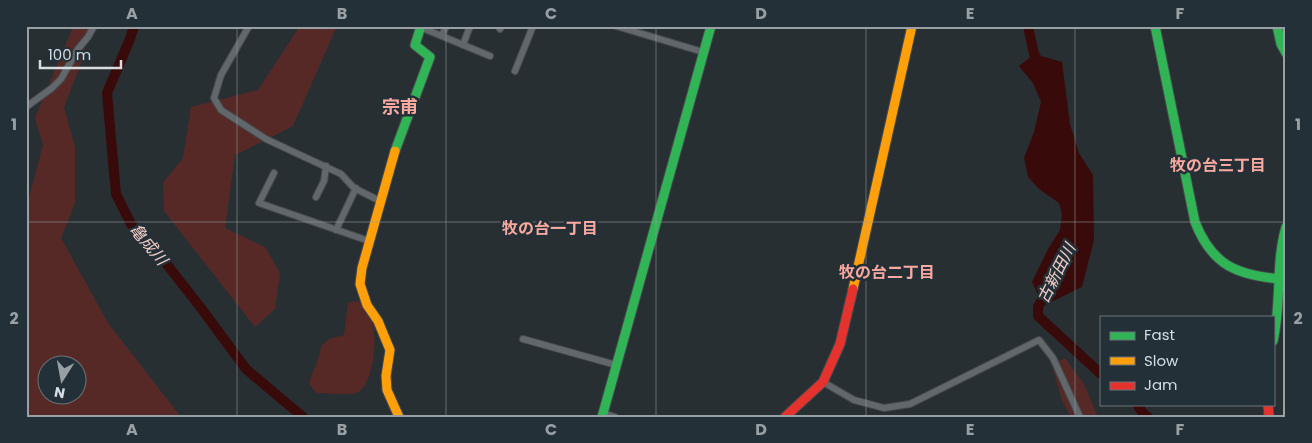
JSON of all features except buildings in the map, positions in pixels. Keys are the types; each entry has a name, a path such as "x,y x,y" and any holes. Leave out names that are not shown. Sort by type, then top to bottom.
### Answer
{"street":[{"path":"26,107 61,79 94,26"},
{"path":"249,26 221,75 214,98 221,110 266,139 341,174 356,188 380,201"},
{"path":"442,36 446,26"},
{"path":"463,45 470,26"},
{"path":"514,72 533,26"},
{"path":"616,26 703,52"},
{"path":"615,417 602,415 711,26"},
{"path":"786,417 822,382 840,344 912,26"},
{"path":"1155,26 1195,222 1202,240 1206,247 1221,262 1237,272 1280,279"},
{"path":"1277,26 1281,44 1286,53"},
{"path":"399,417 388,390 386,376 390,350 378,321 367,305 360,284 369,241 390,164 430,57 416,44 421,27 490,56"},
{"path":"316,197 324,181 326,166"},
{"path":"274,173 259,203 369,241"},
{"path":"336,230 356,188"},
{"path":"1274,336 1280,308 1281,248 1286,227"},
{"path":"523,339 616,365"},
{"path":"822,382 854,400 884,408 910,404 1039,340 1053,358 1080,417"}],"shaded area":[{"path":"71,26 91,26 80,66 64,107 75,147 75,203 61,238 108,323 181,417 26,417 26,210 43,145 35,118 73,27"},
{"path":"300,26 337,26 293,126 235,155 225,228 265,247 280,273 275,309 255,327 164,211 163,183 183,158 191,107 258,90"},
{"path":"358,301 370,314 373,323 374,357 368,379 364,387 358,392 344,394 316,393 309,383 321,346 329,339 344,335 348,303"},
{"path":"1065,358 1084,384 1098,417 1071,417 1062,400 1052,365"}],"water":[{"path":"1034,54 1062,62 1070,124 1079,153 1093,175 1094,240 1082,287 1045,305 1041,301 1032,282 1048,249 1060,230 1062,214 1059,203 1039,189 1028,177 1024,158 1034,132 1041,102 1033,83 1019,66"}],"waterway":[{"name":"亀成川","path":"134,26 107,93 116,194 131,224 165,262 246,369 303,417"},
{"name":"古新田川","path":"1029,31 1034,54 1040,65"},
{"name":"古新田川","path":"1048,289 1038,307 1038,316 1100,373"},
{"name":"古新田川","path":"1138,406 1148,417"}],"traffic: fast":[{"path":"395,151 430,57 415,45 421,26"},
{"path":"602,417 711,26"},
{"path":"1155,26 1195,222 1202,237 1218,258 1238,271 1280,279"},
{"path":"1277,26 1281,44 1286,53"},
{"path":"1274,336 1281,255 1286,227"}],"traffic: slow":[{"path":"853,289 912,26"},
{"path":"395,151 362,268 360,284 367,305 378,321 390,350 386,376 387,390 399,417"}],"traffic: jam":[{"path":"785,417 823,382 840,344 853,289"},
{"path":"1268,406 1269,417"}],"district":[{"name":"宗甫","path":"400,107"},
{"name":"牧の台三丁目","path":"1218,165"},
{"name":"牧の台一丁目","path":"550,228"},
{"name":"牧の台二丁目","path":"887,272"}]}
